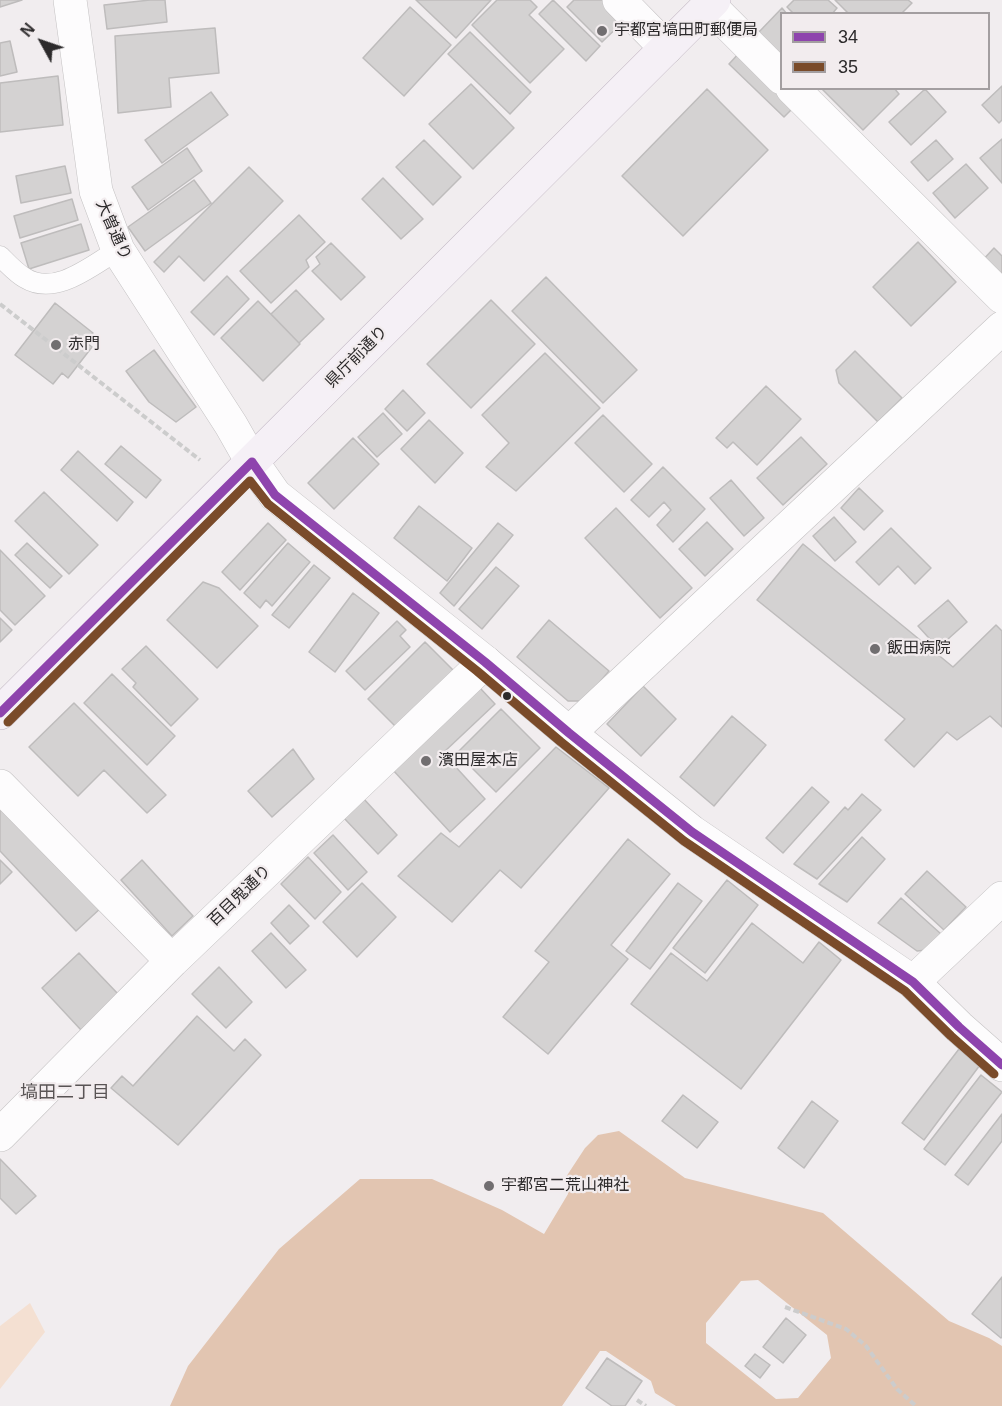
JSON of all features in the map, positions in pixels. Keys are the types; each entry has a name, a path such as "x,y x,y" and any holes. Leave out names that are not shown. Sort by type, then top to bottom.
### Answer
{"main road":[{"name":"県庁前通り","path":"0,713 711,2"}],"street":[{"name":"大曽通り","path":"70,0 96,190 118,250 275,495 485,662 692,832 913,982 1002,1065"},
{"path":"619,0 666,48"},
{"path":"711,2 780,76"},
{"path":"794,90 1002,297"},
{"path":"569,733 1002,328"},
{"name":"百目鬼通り","path":"0,1135 172,961 485,662"},
{"path":"0,786 172,961"},
{"path":"913,982 1002,898"}],"lane":[{"path":"0,256 26,279 45,284 67,280 118,250"}],"path":[{"path":"0,304 200,459"},
{"path":"785,1307 846,1329 866,1346 897,1389 916,1406"},
{"path":"637,1400 646,1406"}],"shaded area":[{"path":"619,1131 685,1178 823,1213 949,1321 1002,1346 1002,1406 676,1406 655,1393 651,1381 606,1351 600,1351 562,1406 170,1406 188,1366 279,1249 360,1179 432,1179 502,1210 544,1234 568,1194 566,1177 585,1148 598,1135","holes":["758,1280 827,1335 831,1358 798,1398 776,1399 706,1343 706,1323 741,1281"]},
{"path":"30,1303 45,1332 0,1389 0,1326"}],"building":[{"path":"0,0 22,0 0,7"},
{"path":"165,0 167,22 107,29 104,5"},
{"path":"416,0 491,0 456,38"},
{"path":"497,0 530,0 537,7 529,15 564,49 530,83 472,25"},
{"path":"553,0 600,46 586,61 539,14"},
{"name":"宇都宮塙田町郵便局","path":"574,0 603,0 624,21 602,42 567,7"},
{"path":"794,0 828,0 837,8 834,12 792,12 787,7"},
{"path":"835,0 908,0 912,3 903,12 847,12"},
{"path":"410,7 451,45 404,96 363,58"},
{"path":"782,8 785,12 780,12 780,54 758,33"},
{"path":"215,28 219,73 169,78 171,107 118,113 115,36"},
{"path":"470,32 531,92 510,114 448,54"},
{"path":"10,41 17,72 0,76 0,43"},
{"path":"741,51 796,105 784,117 729,64"},
{"path":"58,76 63,125 0,132 0,83"},
{"path":"471,84 514,128 473,169 429,124"},
{"path":"1002,86 1002,120 999,123 982,105"},
{"path":"707,89 768,150 683,236 622,176"},
{"path":"823,90 896,90 899,94 863,130"},
{"path":"924,90 946,112 911,145 889,122"},
{"path":"211,92 228,115 162,163 145,140"},
{"path":"1002,139 1002,183 980,158"},
{"path":"424,140 461,177 433,205 396,167"},
{"path":"936,140 953,159 928,181 911,162"},
{"path":"187,148 202,171 148,210 132,187"},
{"path":"966,164 988,188 955,218 933,193"},
{"path":"65,166 71,193 21,203 16,176"},
{"path":"249,167 283,201 204,281 179,256 164,272 154,262"},
{"path":"383,178 423,219 401,239 362,199"},
{"path":"194,180 211,203 145,251 128,227"},
{"path":"72,199 78,220 20,238 14,216"},
{"path":"299,215 325,242 306,260 309,267 271,303 240,271"},
{"path":"81,224 89,250 29,269 21,243"},
{"path":"918,242 956,282 911,326 873,287"},
{"path":"331,243 365,277 341,300 312,271 320,264 316,257"},
{"path":"994,248 1002,256 1002,284 980,263"},
{"path":"227,276 249,299 214,335 191,312"},
{"path":"546,277 637,370 603,403 512,311"},
{"path":"296,290 324,319 299,343 271,314"},
{"path":"491,300 535,344 471,408 427,364"},
{"path":"258,301 300,344 263,381 221,338"},
{"name":"赤門","path":"55,303 93,333 86,342 92,347 68,378 62,373 53,384 15,355"},
{"path":"154,350 196,407 176,422 149,402 126,371"},
{"path":"855,351 902,398 878,422 839,383 836,370"},
{"path":"545,353 600,408 516,491 486,467 509,443 482,415"},
{"path":"766,386 801,419 757,465 733,442 727,448 716,438"},
{"path":"403,390 425,413 407,431 385,409"},
{"path":"383,413 402,434 377,457 358,437"},
{"path":"603,415 652,464 624,492 575,443"},
{"path":"429,420 463,453 435,483 401,449"},
{"path":"801,437 827,464 783,505 757,478"},
{"path":"353,438 379,464 334,509 308,483"},
{"path":"121,446 161,480 146,498 105,464"},
{"path":"78,451 133,502 117,521 61,470"},
{"path":"663,467 705,509 673,542 657,525 671,510 664,502 649,517 631,500"},
{"path":"731,480 764,518 744,536 710,498"},
{"path":"859,488 883,511 864,530 841,508"},
{"path":"44,492 98,545 69,574 15,521"},
{"path":"419,506 472,548 447,581 394,538"},
{"path":"616,508 692,588 660,618 585,538"},
{"path":"834,517 856,542 835,561 813,536"},
{"path":"707,522 733,549 705,576 679,549"},
{"path":"268,523 286,540 240,590 222,572"},
{"path":"498,523 513,535 454,606 440,593"},
{"path":"891,528 931,568 915,584 898,566 879,585 856,562"},
{"path":"27,543 62,576 50,588 15,555"},
{"path":"288,543 310,562 272,606 266,600 260,608 244,593"},
{"name":"飯田病院","path":"803,544 953,667 996,625 1002,631 1002,727 990,716 957,740 947,732 914,767 885,740 905,719 757,600"},
{"path":"0,550 45,596 15,625 0,610"},
{"path":"314,565 330,578 289,628 272,615"},
{"path":"496,567 519,586 482,629 459,609"},
{"path":"203,582 219,588 258,626 217,668 167,620"},
{"path":"353,593 379,613 335,672 309,652"},
{"path":"948,600 967,622 938,648 918,626"},
{"path":"0,618 12,630 0,642"},
{"path":"549,620 609,671 584,701 568,701 517,657"},
{"path":"397,621 406,630 400,636 410,647 365,690 346,671"},
{"path":"425,642 456,673 399,730 368,699"},
{"path":"146,646 198,699 171,726 133,687 136,683 122,669"},
{"path":"112,674 175,736 147,765 84,703"},
{"path":"643,686 676,719 641,756 607,724"},
{"name":"濱田屋本店","path":"480,688 495,704 443,753 485,799 450,832 392,769"},
{"path":"74,703 166,795 147,813 104,770 78,796 29,747"},
{"path":"501,709 540,748 496,792 457,753"},
{"path":"732,716 766,745 714,806 680,777"},
{"path":"556,747 609,788 521,888 500,870 452,922 398,876 441,833 459,847"},
{"path":"293,749 314,779 272,817 248,791"},
{"path":"812,787 829,802 783,853 766,838"},
{"path":"862,794 881,810 817,879 794,864 845,807 848,810"},
{"path":"0,797 103,906 76,931 0,851"},
{"path":"363,798 397,835 378,854 343,817"},
{"path":"333,835 367,872 348,890 314,853"},
{"path":"862,837 885,859 847,902 819,884"},
{"path":"628,839 670,874 611,945 628,959 548,1054 503,1017 549,962 535,951"},
{"path":"308,857 341,892 315,919 281,884"},
{"path":"0,860 12,872 0,884"},
{"path":"142,860 193,916 172,936 121,880"},
{"path":"927,871 966,907 944,930 905,894"},
{"path":"727,880 758,905 705,973 673,948"},
{"path":"362,883 396,917 357,957 323,922"},
{"path":"678,883 702,901 650,969 626,951"},
{"path":"901,898 941,934 927,950 917,951 878,923"},
{"path":"289,905 309,926 290,944 271,923"},
{"path":"752,923 803,963 819,942 841,960 741,1089 631,1004 671,953 707,981"},
{"path":"271,933 306,970 286,988 252,951"},
{"path":"79,953 119,995 81,1030 42,988"},
{"path":"219,967 252,1002 226,1028 192,994"},
{"path":"197,1016 234,1051 245,1039 261,1055 178,1145 111,1088 122,1076 133,1086"},
{"path":"959,1049 980,1065 924,1140 902,1123"},
{"path":"981,1075 1002,1092 945,1165 924,1149"},
{"path":"683,1095 718,1122 697,1148 662,1121"},
{"path":"812,1101 838,1121 804,1168 778,1148"},
{"path":"1002,1114 1002,1141 968,1185 955,1175"},
{"path":"0,1159 36,1196 16,1214 0,1198"},
{"path":"1002,1277 1002,1337 1001,1338 972,1314"},
{"path":"786,1318 806,1335 783,1363 763,1347"},
{"path":"755,1354 770,1365 760,1378 745,1366"},
{"path":"607,1358 642,1381 625,1406 612,1406 586,1388"}],"transit line":[{"name":"34","path":"0,713 252,462 275,495 485,662 692,832 913,982 1002,1065"},
{"name":"35","path":"8,722 250,481 268,504 684,841 905,991 994,1074"}],"place":[{"name":"宇都宮塙田町郵便局","path":"602,31"},
{"name":"赤門","path":"56,345"},
{"name":"飯田病院","path":"875,649"},
{"name":"濱田屋本店","path":"426,761"},
{"name":"宇都宮二荒山神社","path":"489,1186"}],"district":[{"name":"塙田二丁目","path":"65,1093"}]}
